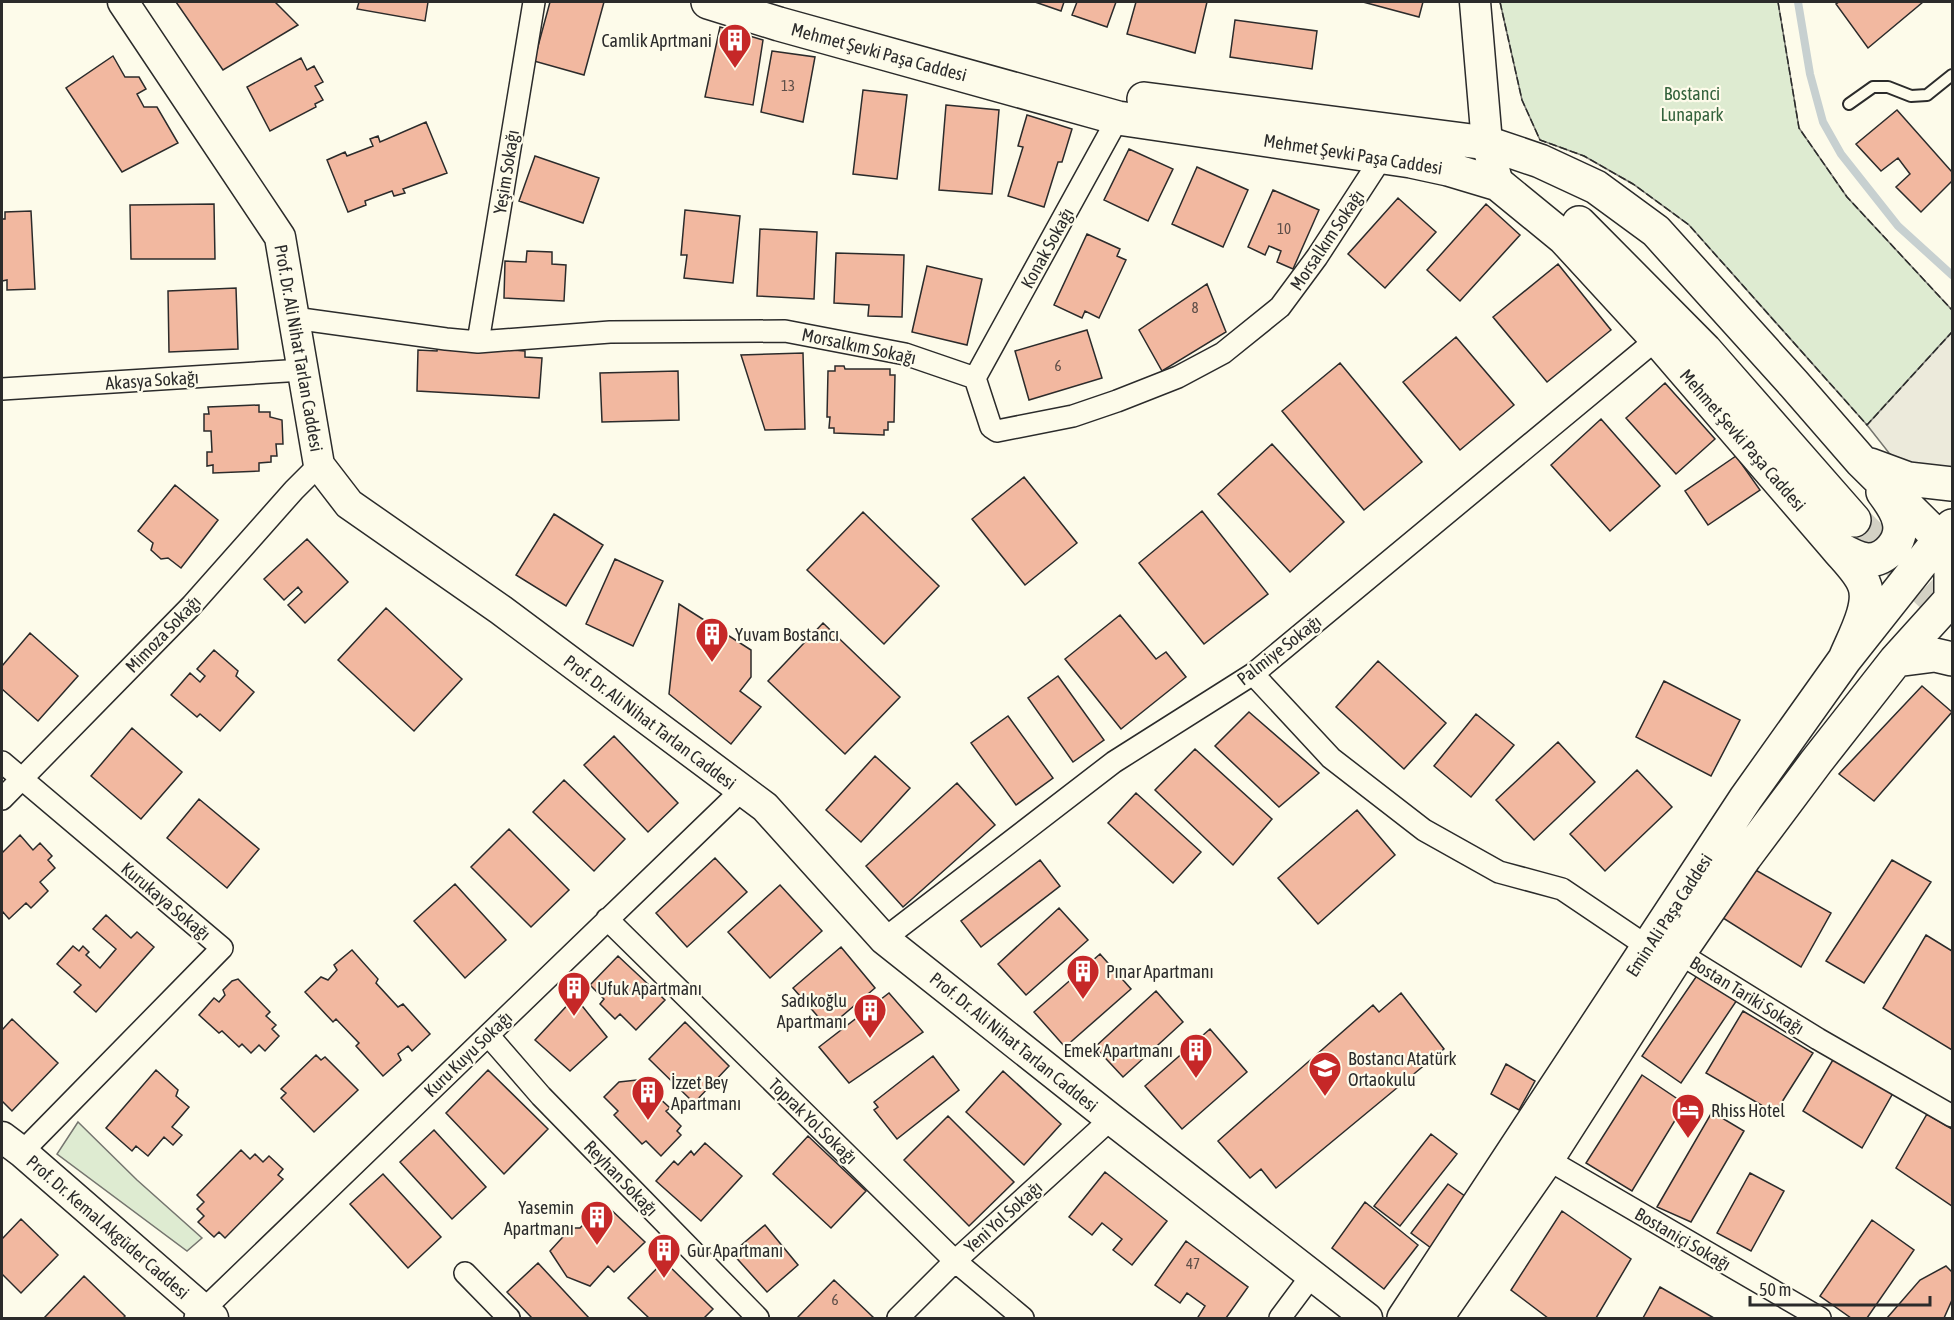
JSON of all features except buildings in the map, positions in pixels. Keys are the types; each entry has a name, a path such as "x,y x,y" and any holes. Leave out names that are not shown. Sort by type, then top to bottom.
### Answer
{"main road":[{"name":"Prof. Dr. Ali Nihat Tarlan Caddesi","path":"123,2 280,237 319,465 350,504 501,610 765,807 884,939 1367,1318"},
{"name":"Mehmet Şevki Paşa Caddesi","path":"708,2 779,24 1118,118 1383,157 1448,169 1498,184 1564,238 1657,339 1864,582 1868,597 1862,619 1845,659"},
{"name":"Mehmet Şevki Paşa Caddesi","path":"781,2 1008,69 1125,97 1487,143 1540,161 1596,187 1656,231 1861,461 1946,532 1952,599"},
{"path":"1475,2 1487,143 1498,184 1536,192 1558,204 1578,222 1705,350 1854,520"},
{"path":"1861,461 1908,479 1953,483"},
{"path":"1836,547 1865,560 1876,559 1893,549 1899,536 1900,522 1892,506 1861,461"},
{"name":"Emin Ali Paşa Caddesi","path":"1436,1318 1547,1159 1746,798 1845,659 1946,532"},
{"name":"Emin Ali Paşa Caddesi","path":"1404,1318 1663,950 1745,857 1896,660 1952,599"},
{"path":"1896,660 1935,655 1953,659"},
{"name":"Prof. Dr. Kemal Akgüder Caddesi","path":"12,1145 204,1315"}],"street":[{"name":"Yeşim Sokağı","path":"478,342 534,2"},
{"name":"Konak Sokağı","path":"975,378 1118,118"},
{"name":"Morsalkım Sokağı","path":"294,318 478,342 610,332 785,331 905,354 975,378 991,427 997,431 1072,416 1117,401 1178,377 1223,353 1280,307 1383,157"},
{"name":"Palmiye Sokağı","path":"884,939 1114,762 1253,674 1657,339"},
{"name":"Akasya Sokağı","path":"2,389 303,370"},
{"name":"Mimoza Sokağı","path":"2,799 192,605 319,465"},
{"name":"Bostan Tariki Sokağı","path":"1253,674 1331,759 1424,830 1499,872 1562,889 1663,950 1953,1116"},
{"name":"Kurukaya Sokağı","path":"2,762 222,948 12,1145"},
{"name":"Kuru Kuyu Sokağı","path":"204,1315 488,1035 742,790"},
{"name":"Toprak Yol Sokağı","path":"607,919 955,1261 1023,1318"},
{"name":"Reyhan Sokağı","path":"488,1035 541,1096 758,1318"},
{"name":"Yeni Yol Sokağı","path":"898,1318 955,1261 1111,1119"},
{"name":"Bostaniçi Sokağı","path":"1547,1159 1820,1318"},
{"path":"465,1273 508,1318"},
{"path":"1280,1318 1312,1275"}],"lane":[{"path":"1849,104 1873,87 1888,87 1911,96 1927,95 1953,75"}],"green space":[{"name":"Bostanci Lunapark","path":"1500,2 1778,2 1799,128 1847,197 1952,310 1952,332 1867,425 1689,225 1633,184 1584,156 1540,140 1522,100"},
{"path":"78,1122 137,1180 202,1238 187,1251 57,1154"}],"shaded area":[{"path":"1952,332 1952,471 1912,469 1889,453 1867,425"}],"waterway":[{"path":"1798,2 1810,74 1823,122 1841,154 1898,226 1952,275"}],"tunnel":[{"path":"1854,520 1952,616"}],"fence":[{"path":"1500,2 1522,100 1540,140 1584,156 1633,184 1689,225 1867,425 1952,332"},
{"path":"1778,2 1799,128 1847,197 1952,310"}],"place":[{"name":"Camlik Aprtmani","path":"735,69"},
{"name":"Yuvam Bostancı","path":"712,663"},
{"name":"Pınar Apartmanı","path":"1083,1000"},
{"name":"Ufuk Apartmanı","path":"574,1017"},
{"name":"Sadıkoğlu Apartmanı","path":"870,1039"},
{"name":"Emek Apartmanı","path":"1196,1079"},
{"name":"Bostancı Atatürk Ortaokulu","path":"1325,1097"},
{"name":"İzzet Bey Apartmanı","path":"648,1121"},
{"name":"Rhiss Hotel","path":"1688,1139"},
{"name":"Yasemin Apartmanı","path":"597,1246"},
{"name":"Gur Apartmanı","path":"664,1279"}]}
